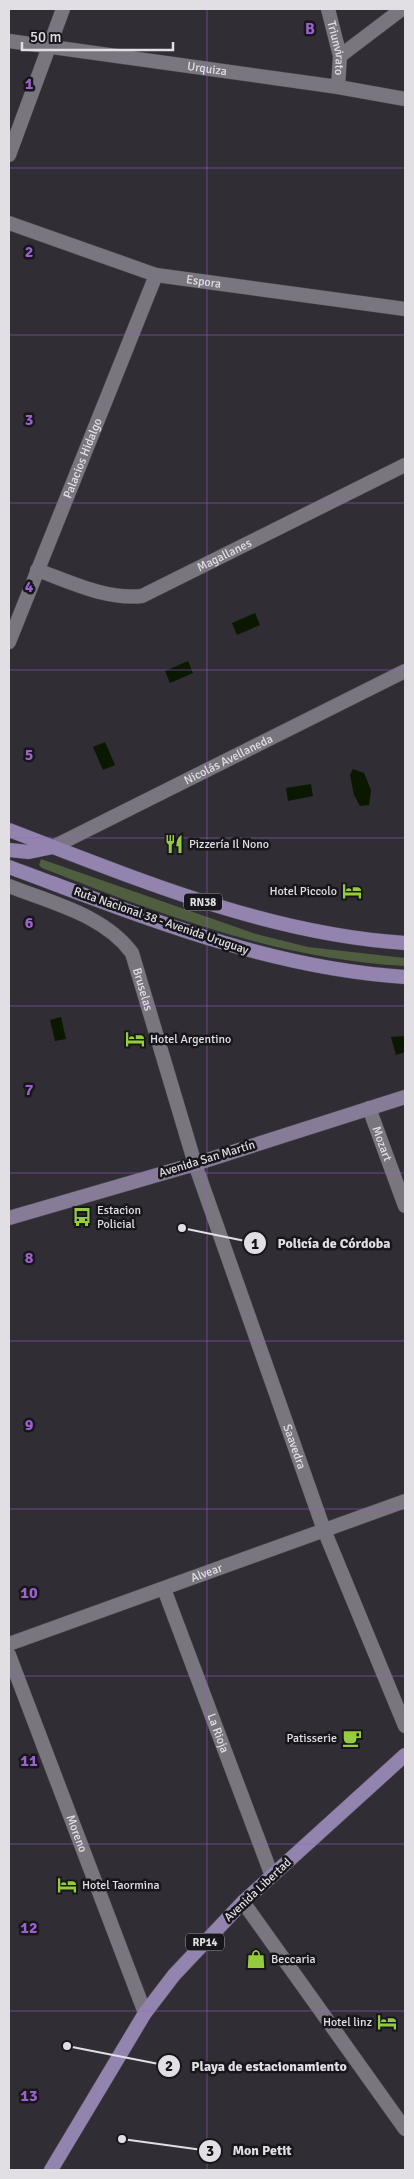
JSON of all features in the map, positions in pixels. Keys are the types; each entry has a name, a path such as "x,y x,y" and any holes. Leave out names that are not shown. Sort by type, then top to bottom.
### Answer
{"main road":[{"name":"RN38","path":"9,830 196,899 246,915 314,932 371,941 405,943"},
{"path":"9,850 29,852 53,847"},
{"name":"Ruta Nacional 38 - Avenida Uruguay","path":"9,867 135,914 237,948 306,965 405,977"},
{"name":"Avenida San Martín","path":"9,1218 195,1164 405,1097"},
{"name":"Avenida Libertad","path":"51,2170 145,2013 174,1975 243,1902 405,1755"}],"street":[{"path":"9,155 63,9"},
{"name":"Triunvirato","path":"328,9 340,56 338,87"},
{"path":"340,56 402,9"},
{"name":"Urquiza","path":"9,41 338,87 405,99"},
{"name":"Espora","path":"9,223 156,275 405,309"},
{"name":"Palacios Hidalgo","path":"9,642 156,275"},
{"name":"Magallanes","path":"37,570 112,596 125,598 142,596 405,465"},
{"name":"Nicolás Avellaneda","path":"53,847 405,671"},
{"name":"Bruselas","path":"9,886 82,915 110,929 121,938 132,953 195,1164"},
{"name":"Mozart","path":"369,1108 405,1206"},
{"name":"Saavedra","path":"195,1164 324,1530 405,1726"},
{"name":"Alvear","path":"9,1644 405,1501"},
{"name":"La Rioja","path":"164,1589 272,1876"},
{"name":"Moreno","path":"9,1655 145,2013"},
{"path":"243,1902 405,2129"}],"shaded area":[{"path":"255,613 260,625 237,635 232,623"},
{"path":"188,661 193,673 170,683 165,671"},
{"path":"105,742 115,765 103,770 93,747"},
{"path":"353,769 364,773 371,790 369,805 360,806 354,795 350,775"},
{"path":"311,784 313,796 288,801 286,788"},
{"path":"41,859 256,934 308,947 405,958 405,966 358,962 311,954 220,932 130,902 42,868 39,865"},
{"path":"61,1017 66,1039 55,1041 50,1020"},
{"path":"405,1036 405,1052 396,1055 391,1037"}],"place":[{"name":"Pizzería Il Nono","path":"174,844"},
{"name":"Hotel Piccolo","path":"352,891"},
{"name":"Hotel Argentino","path":"135,1039"},
{"name":"Estacion Policial","path":"82,1217"},
{"name":"Policía de Córdoba","path":"182,1228"},
{"name":"Patisserie","path":"352,1738"},
{"name":"Hotel Taormina","path":"67,1885"},
{"name":"Beccaria","path":"256,1959"},
{"name":"Hotel linz","path":"387,2022"},
{"name":"Playa de estacionamiento","path":"67,2046"},
{"name":"Mon Petit","path":"122,2139"}]}
